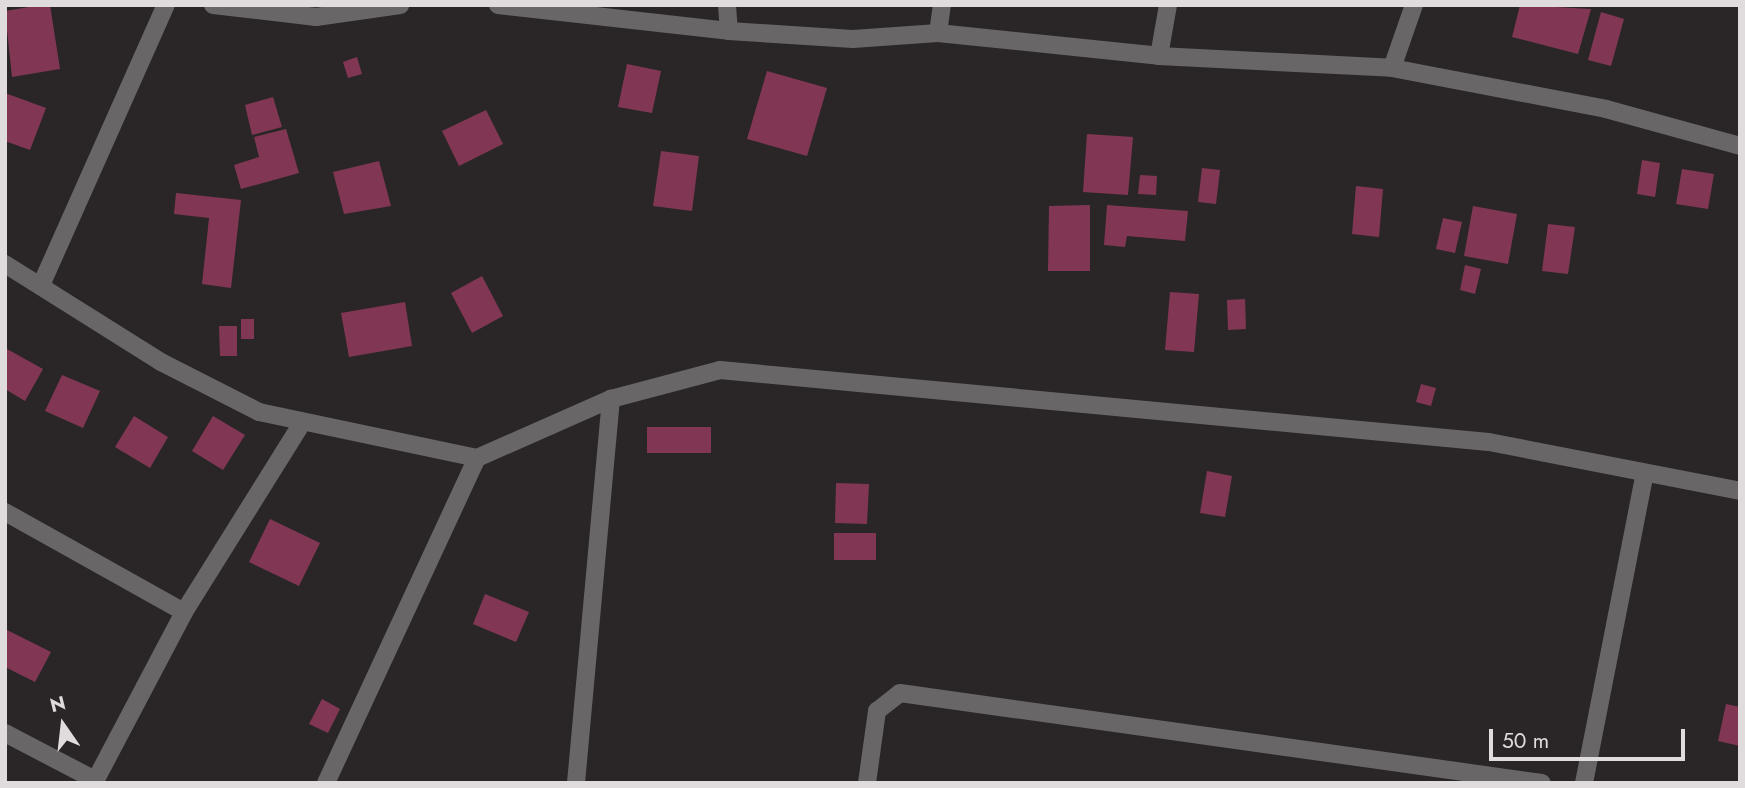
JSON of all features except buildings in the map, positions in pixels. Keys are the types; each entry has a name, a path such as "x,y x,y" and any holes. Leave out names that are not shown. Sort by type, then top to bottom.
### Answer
{"street":[{"path":"42,283 166,5"},
{"path":"214,5 316,17 400,5"},
{"path":"498,5 729,31 853,39 938,33 1159,56 1392,68 1606,109 1740,146"},
{"path":"727,5 729,31"},
{"path":"938,33 942,5"},
{"path":"1159,56 1168,5"},
{"path":"1392,68 1414,5"},
{"path":"5,264 42,283 161,362 301,425 477,458 611,399 720,370 1489,442 1644,476 1740,491"},
{"path":"576,783 611,399"},
{"path":"5,733 94,781 184,612 301,425"},
{"path":"326,783 477,458"},
{"path":"1584,783 1644,476"},
{"path":"5,512 184,612"},
{"path":"867,783 877,711 900,693 1542,783"}]}
